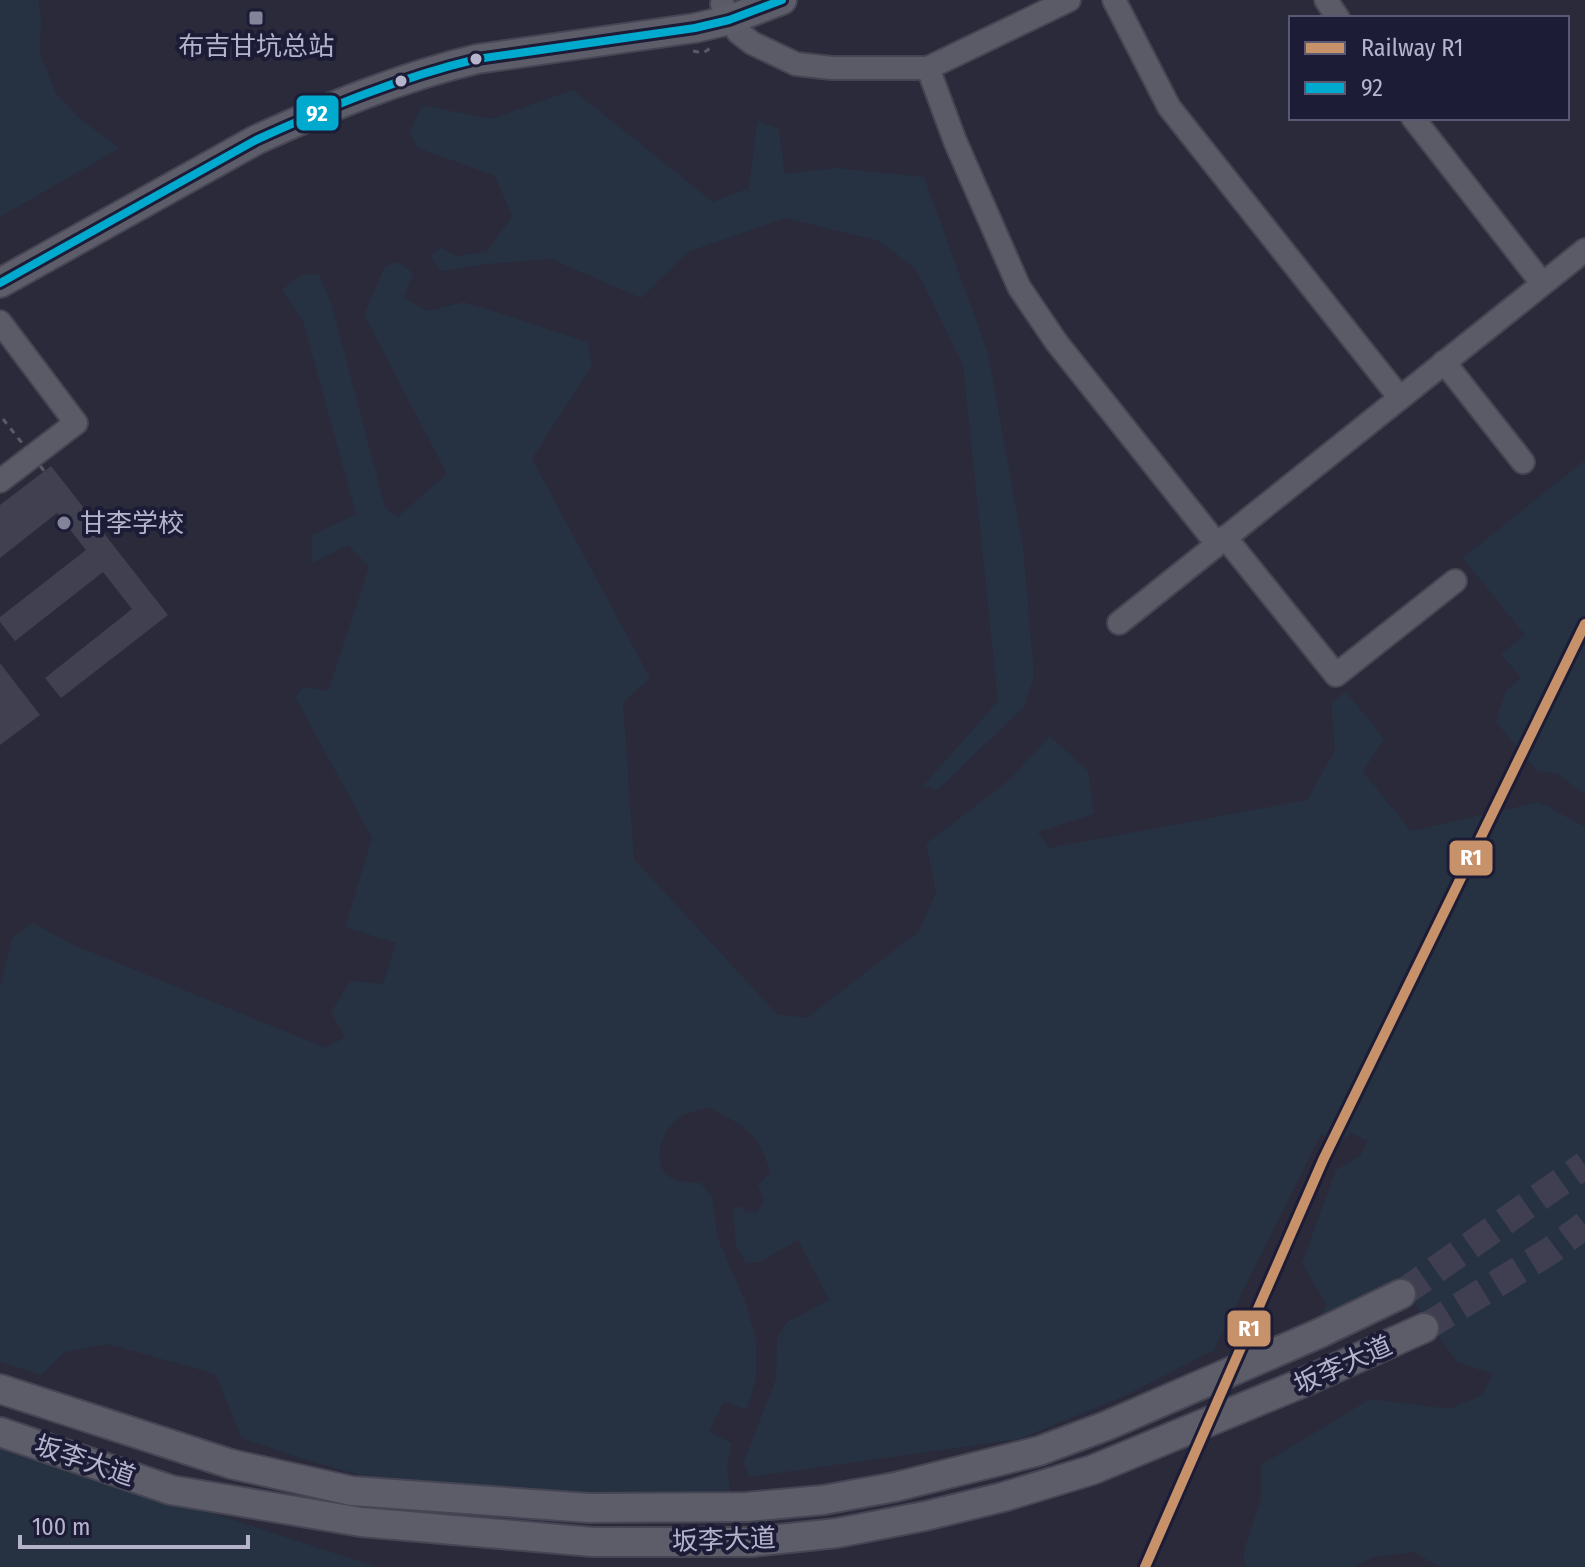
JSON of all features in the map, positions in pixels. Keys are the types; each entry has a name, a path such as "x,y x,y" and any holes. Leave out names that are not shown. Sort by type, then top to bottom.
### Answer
{"main road":[{"path":"0,263 209,144 295,104 401,64 485,41 782,0"},
{"path":"0,283 256,140 298,121 444,66 695,28 729,8"},
{"name":"坂李大道","path":"0,1389 231,1464 352,1491 589,1508 732,1508 823,1500 965,1471 1039,1451 1106,1426 1320,1333 1401,1294"},
{"name":"坂李大道","path":"0,1432 171,1490 361,1522 593,1542 752,1542 837,1533 938,1513 1092,1470 1302,1383 1424,1328"}],"street":[{"path":"729,8 752,43 796,64 832,68 928,68 1069,0"},
{"path":"1114,0 1169,107 1400,398"},
{"path":"928,68 1019,287 1035,313 1336,675 1455,581"},
{"path":"1415,120 1542,283"},
{"path":"1119,623 1585,250"},
{"path":"0,322 76,423 0,481"},
{"path":"1444,362 1523,462"}],"path":[{"path":"3,419 45,472"}],"shaded area":[{"path":"0,0 38,0 40,53 56,94 81,120 120,148 0,217"},
{"path":"573,90 713,202 749,188 757,120 779,129 785,174 835,168 924,177 988,353 1023,547 1034,676 1024,707 937,790 923,786 998,701 963,365 916,269 879,241 785,218 688,252 641,298 551,259 441,271 430,256 441,247 456,256 487,252 512,216 495,176 418,148 409,132 422,105 490,119"},
{"path":"398,262 413,273 404,297 427,311 464,302 588,342 592,365 532,459 650,678 623,703 634,859 777,1014 807,1018 919,931 936,892 926,844 1009,780 1050,736 1088,771 1094,814 1038,832 1049,848 1307,800 1335,750 1331,702 1346,692 1384,739 1363,772 1411,831 1539,802 1585,827 1585,1567 1440,1567 1414,1552 1374,1557 1353,1567 1246,1567 1243,1554 1261,1498 1261,1465 1370,1399 1450,1409 1483,1394 1492,1374 1457,1362 1401,1284 1311,1328 1327,1305 1302,1263 1336,1170 1360,1156 1367,1141 1351,1133 1340,1142 1321,1134 1214,1350 1124,1396 1019,1439 750,1477 743,1463 776,1379 777,1338 787,1322 829,1300 798,1240 760,1262 746,1263 736,1246 733,1208 740,1206 747,1213 757,1212 764,1201 758,1185 770,1173 755,1140 740,1125 709,1108 682,1116 667,1131 663,1140 660,1149 662,1167 675,1180 700,1183 712,1197 718,1239 747,1306 756,1341 756,1378 747,1410 724,1402 709,1432 732,1443 727,1466 730,1491 536,1495 396,1482 329,1466 242,1438 215,1374 108,1344 65,1352 41,1375 0,1362 0,986 12,938 33,923 74,945 326,1048 345,1037 331,1012 350,981 383,984 396,943 345,927 372,838 295,697 303,687 328,691 369,567 348,545 312,563 312,535 356,514 303,321 282,290 301,275 319,274 332,306 385,507 398,517 447,474 364,315 385,266"},
{"path":"1585,460 1585,795 1558,774 1537,771 1496,722 1505,692 1521,678 1501,654 1525,635 1463,558"},
{"path":"0,1444 377,1567 0,1567"}],"building":[{"path":"51,466 168,615 61,698 45,678 132,609 103,572 15,641 0,622 0,617 86,550 57,513 0,558 0,505"},
{"path":"0,663 40,715 0,745"}],"tunnel":[{"path":"1401,1294 1585,1165"},
{"path":"1424,1328 1550,1251 1585,1225"}],"rail line":[{"name":"R1","path":"1145,1567 1323,1160 1585,624"}],"transit line":[{"name":"92","path":"0,283 256,140 392,84 477,59 695,28 729,20 782,0"}],"place":[{"name":"布吉甘坑总站","path":"256,18"},
{"name":"甘李学校","path":"64,523"}]}
